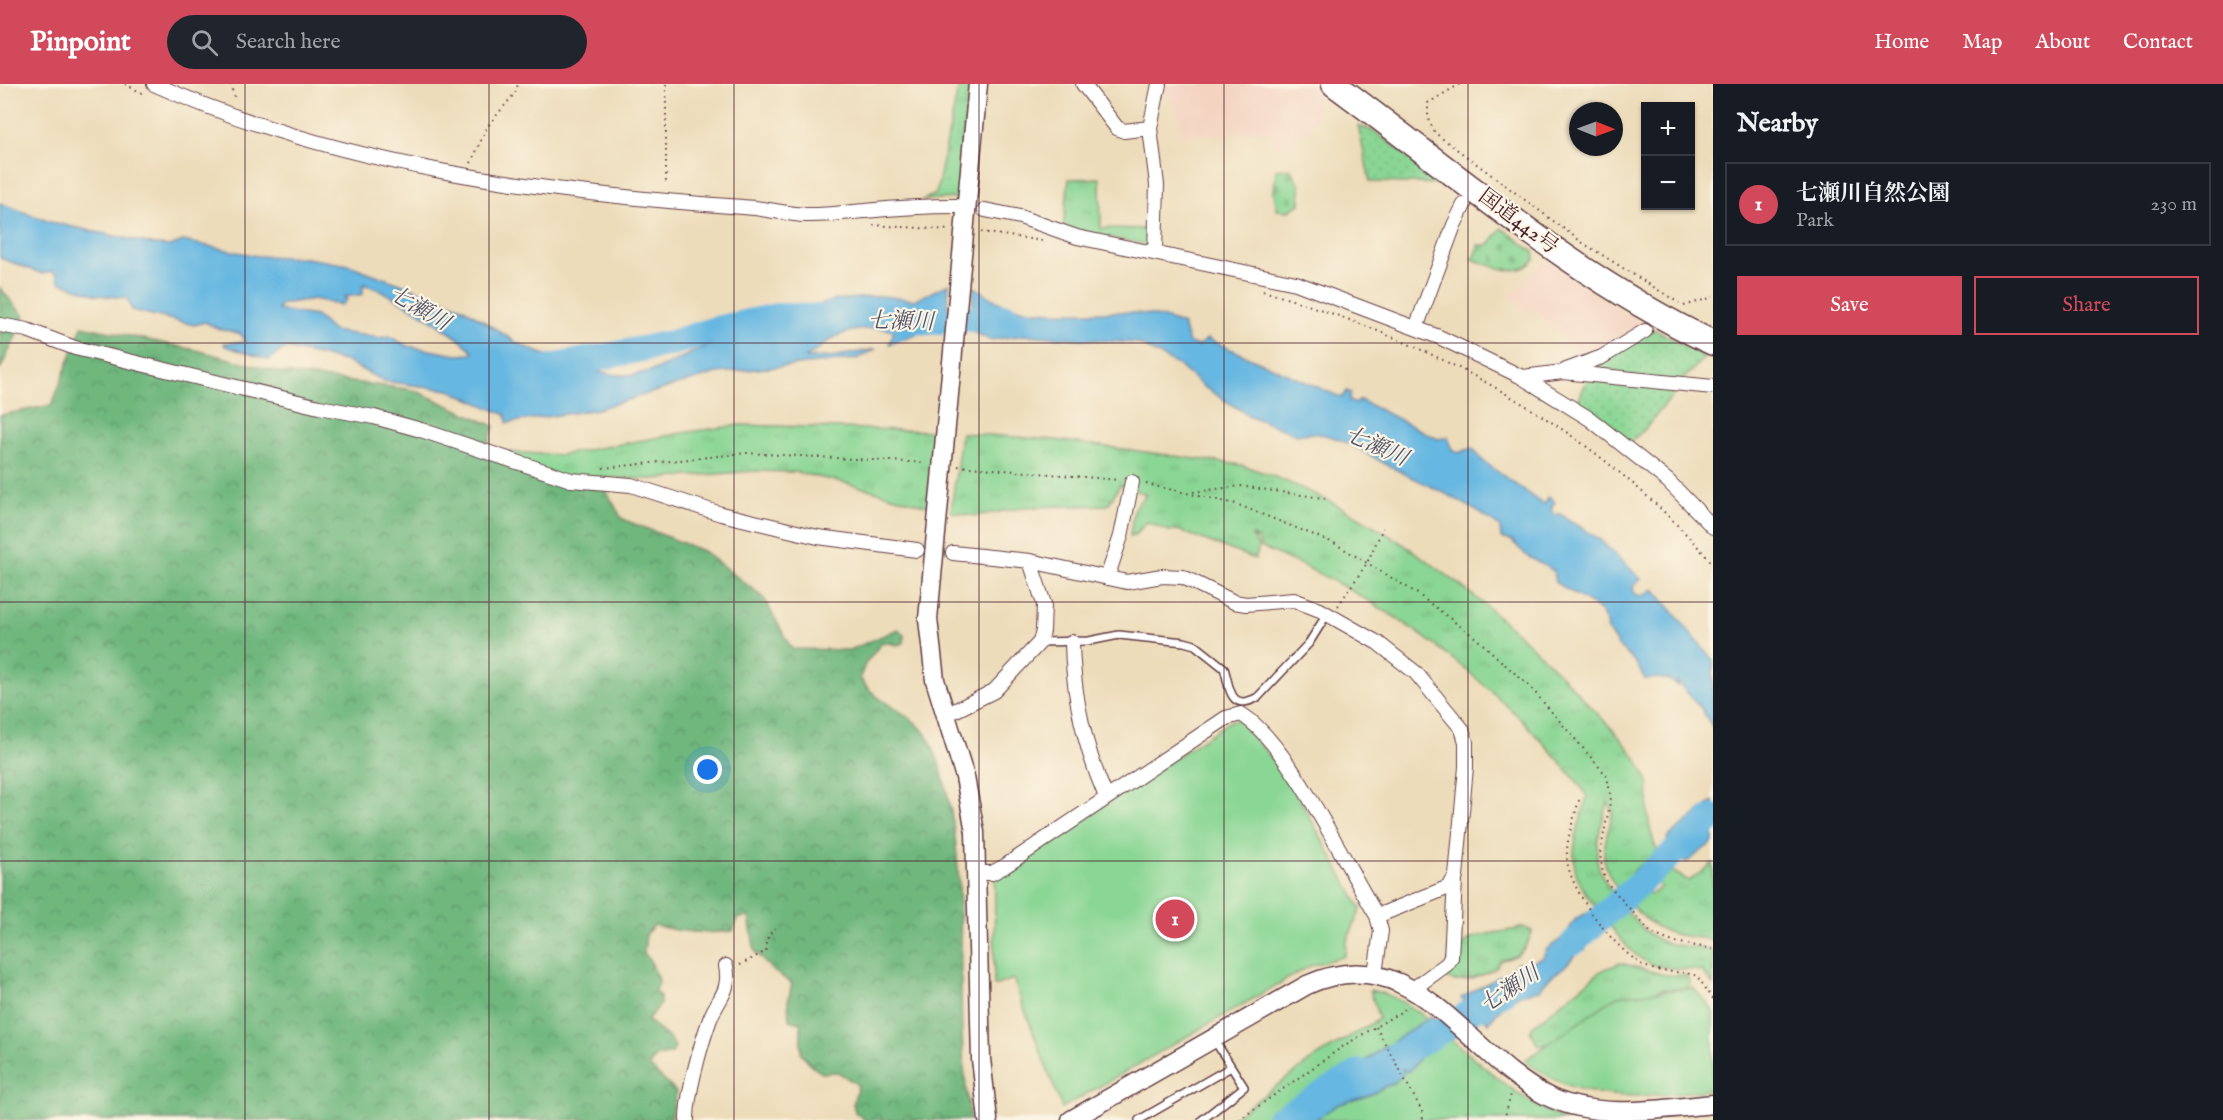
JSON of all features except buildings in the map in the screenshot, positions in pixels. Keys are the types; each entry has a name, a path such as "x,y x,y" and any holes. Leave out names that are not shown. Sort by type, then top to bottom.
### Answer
{"highway":[{"name":"国道442号","path":"1334,84 1607,285 1661,317 1713,343"}],"street":[{"path":"154,84 208,107 277,131 378,158 478,177 576,192 807,215 956,206"},
{"path":"978,84 927,619 932,664 944,716 969,792 978,873 981,1070 988,1120"},
{"path":"1083,84 1117,128 1124,131 1150,128"},
{"path":"1155,252 1157,185 1150,128 1159,84"},
{"path":"1416,328 1464,205"},
{"path":"985,210 1020,217 1077,237 1315,288 1416,328 1523,377 1590,419 1647,462 1713,526"},
{"path":"0,325 27,330 75,348 421,430 571,480 631,485 721,514 818,537 917,550"},
{"path":"1563,372 1602,357 1645,331"},
{"path":"1523,377 1563,372 1713,387"},
{"path":"1107,578 1121,536 1132,482"},
{"path":"953,553 1030,561 1130,582 1157,576 1183,577 1240,603 1254,605 1294,600 1327,614 1378,643 1409,666 1462,729 1466,742 1466,767 1450,958 1447,964 1413,997"},
{"path":"944,716 994,691 1040,642 1043,631 1044,603 1030,561"},
{"path":"1072,642 1074,695 1093,763 1106,797"},
{"path":"978,873 992,873 1005,866 1226,718 1238,707 1254,723 1290,769 1377,915 1381,931 1375,974"},
{"path":"1377,915 1449,887 1455,880"},
{"path":"687,1120 689,1099 710,1019 723,999 726,969"},
{"path":"1071,1120 1322,978 1347,973 1375,974 1395,980 1413,997 1432,1004 1509,1069 1550,1097 1581,1108 1625,1112 1713,1104"}],"lane":[{"path":"1040,642 1098,640 1119,635 1190,643 1224,668 1226,686 1238,707 1258,697 1309,643 1327,614"},
{"path":"1202,1120 1244,1087 1213,1039"},
{"path":"1140,1120 1231,1067"}],"path":[{"path":"471,163 487,127 515,93 518,84"},
{"path":"666,84 666,191"},
{"path":"1460,84 1428,103 1428,119 1435,133 1583,243 1683,305 1713,297"},
{"path":"598,468 747,453 941,460 1028,473"},
{"path":"1190,493 1240,486 1329,499"},
{"path":"1348,592 1367,563 1383,528"},
{"path":"1579,800 1568,841 1567,858 1570,875 1578,892 1630,957 1657,970 1697,976 1713,999"},
{"path":"726,969 766,951 768,936 777,926"},
{"path":"1239,1120 1329,1056 1376,1026 1413,997"},
{"path":"1376,1026 1422,1111 1423,1120"},
{"path":"1504,1120 1515,1087"}],"shaded area":[{"path":"1162,84 1309,84 1317,90 1319,114 1310,131 1277,147 1267,131 1182,136 1177,110 1168,95 1161,90"},
{"path":"1542,263 1552,263 1606,302 1643,324 1635,332 1582,361 1537,310 1525,311 1510,297"}],"green space":[{"path":"959,84 969,84 957,198 922,200 936,194"},
{"path":"1358,125 1375,132 1445,184 1370,182"},
{"path":"1290,168 1300,186 1300,204 1289,211 1277,210 1274,192 1276,170"},
{"path":"1100,178 1101,228 1154,229 1149,245 1063,229 1069,179"},
{"path":"1502,228 1534,252 1535,259 1521,269 1505,270 1472,259 1477,253 1478,245 1488,245"},
{"path":"0,288 25,317 0,370"},
{"path":"82,326 200,351 282,373 414,390 494,426 486,451 518,469 542,477 596,478 601,481 622,519 703,551 763,597 792,649 850,650 898,629 904,634 904,643 898,645 882,642 865,664 860,678 876,696 908,717 926,734 932,745 946,789 955,835 959,882 962,1027 971,1120 865,1120 855,1112 853,1103 858,1085 838,1072 822,1073 813,1067 801,1053 801,1023 789,1020 788,1001 792,984 772,970 755,952 749,917 738,918 733,931 693,932 654,925 646,934 644,953 651,962 659,983 655,990 660,997 660,1005 647,1020 669,1038 675,1047 672,1053 655,1057 649,1066 676,1092 671,1120 0,1120 0,415 52,405"},
{"path":"1654,329 1705,357 1672,391 1673,395 1645,429 1630,442 1577,404 1593,365"},
{"path":"741,425 933,431 928,506 846,483 794,472 756,471 652,479 542,477 518,469 486,451 560,455"},
{"path":"961,433 1056,440 1241,465 1290,483 1338,506 1385,533 1431,564 1475,597 1555,669 1619,737 1638,761 1646,775 1649,822 1658,853 1643,868 1640,865 1632,872 1651,895 1661,887 1657,883 1672,871 1689,881 1713,863 1713,941 1673,934 1658,927 1627,901 1606,868 1605,846 1613,812 1608,802 1597,849 1597,861 1606,884 1636,921 1652,936 1669,944 1713,952 1713,985 1702,971 1663,967 1645,961 1629,948 1611,927 1585,893 1575,866 1576,838 1587,797 1582,788 1514,712 1437,646 1352,591 1260,547 1259,540 1251,535 1258,546 1255,559 1178,530 1169,531 1147,522 1136,534 1130,536 1134,509 1146,494 1120,485 1108,505 1027,507 975,516 951,512"},
{"path":"1238,720 1285,773 1361,909 1346,943 1345,956 1310,966 1062,1108 1013,979 994,986 995,879 1230,721"},
{"path":"1523,927 1532,931 1525,947 1513,957 1501,960 1496,968 1470,980 1455,981 1443,976 1450,960 1467,942 1483,935"},
{"path":"1620,963 1665,975 1686,975 1690,983 1688,988 1662,989 1544,1045 1538,1045 1530,1031 1533,1026 1601,971"},
{"path":"1693,988 1713,1010 1713,1089 1639,1096 1591,1092 1546,1075 1525,1060 1617,996"},
{"path":"1370,990 1394,998 1414,1009 1506,1085 1550,1113 1566,1120 1230,1120 1316,1057 1379,1019"}],"water":[{"path":"0,203 50,222 156,245 170,246 183,241 257,256 306,258 349,265 462,307 517,343 535,351 583,368 616,375 633,375 658,369 717,341 834,300 882,296 915,300 949,284 946,324 889,344 894,332 882,328 850,332 833,338 805,358 832,357 876,349 856,359 717,373 597,409 507,423 506,415 449,390 384,381 345,361 285,348 269,360 225,346 224,343 245,342 241,334 217,328 205,322 194,325 132,310 127,298 97,295 59,282 57,274 52,271 43,274 0,258","holes":["363,284 421,313 473,351 471,354 457,355 407,346 389,336 381,338 333,331 316,316 278,310 281,304 314,299 341,305 347,300 344,297 363,294"]},
{"path":"974,287 1002,304 1028,310 1140,313 1161,317 1183,325 1189,343 1199,346 1207,339 1338,396 1343,397 1347,391 1351,393 1349,400 1355,404 1360,400 1438,439 1448,437 1453,450 1458,453 1472,448 1483,461 1541,503 1545,504 1548,497 1555,502 1551,508 1554,515 1560,514 1599,539 1641,579 1634,585 1633,591 1637,595 1643,596 1654,589 1713,660 1713,728 1701,708 1676,680 1678,687 1667,679 1645,679 1636,663 1619,647 1607,630 1608,626 1602,613 1555,582 1554,571 1527,556 1512,541 1501,538 1500,527 1475,510 1348,443 1323,435 1310,433 1297,435 1248,415 1204,387 1178,365 1137,343 1025,335 990,340 970,330"},
{"path":"1713,801 1713,842 1687,862 1682,860 1656,882 1643,869 1669,844 1667,838"},
{"path":"1590,912 1604,929 1592,935 1585,950 1581,949 1540,990 1525,993 1511,1000 1489,1023 1461,998 1501,976 1518,962 1522,966 1543,958 1546,950 1565,936 1576,918"},
{"path":"1431,1016 1437,1022 1420,1037 1421,1040 1447,1037 1451,1033 1454,1036 1428,1046 1409,1072 1403,1069 1404,1073 1395,1082 1367,1096 1337,1105 1315,1120 1272,1120 1334,1086 1383,1047 1388,1045 1393,1048 1395,1045 1393,1042"}],"waterway":[{"name":"七瀬川","path":"536,370 672,343 716,329 777,316 820,317"},
{"name":"七瀬川","path":"911,320 929,322 1006,316"},
{"name":"七瀬川","path":"1573,943 1713,817"},
{"name":"七瀬川","path":"1396,1055 1424,1042 1504,992"},
{"name":"七瀬川","path":"1278,1120 1360,1072"}],"place":[{"name":"七瀬川自然公園","path":"1175,919"}]}
